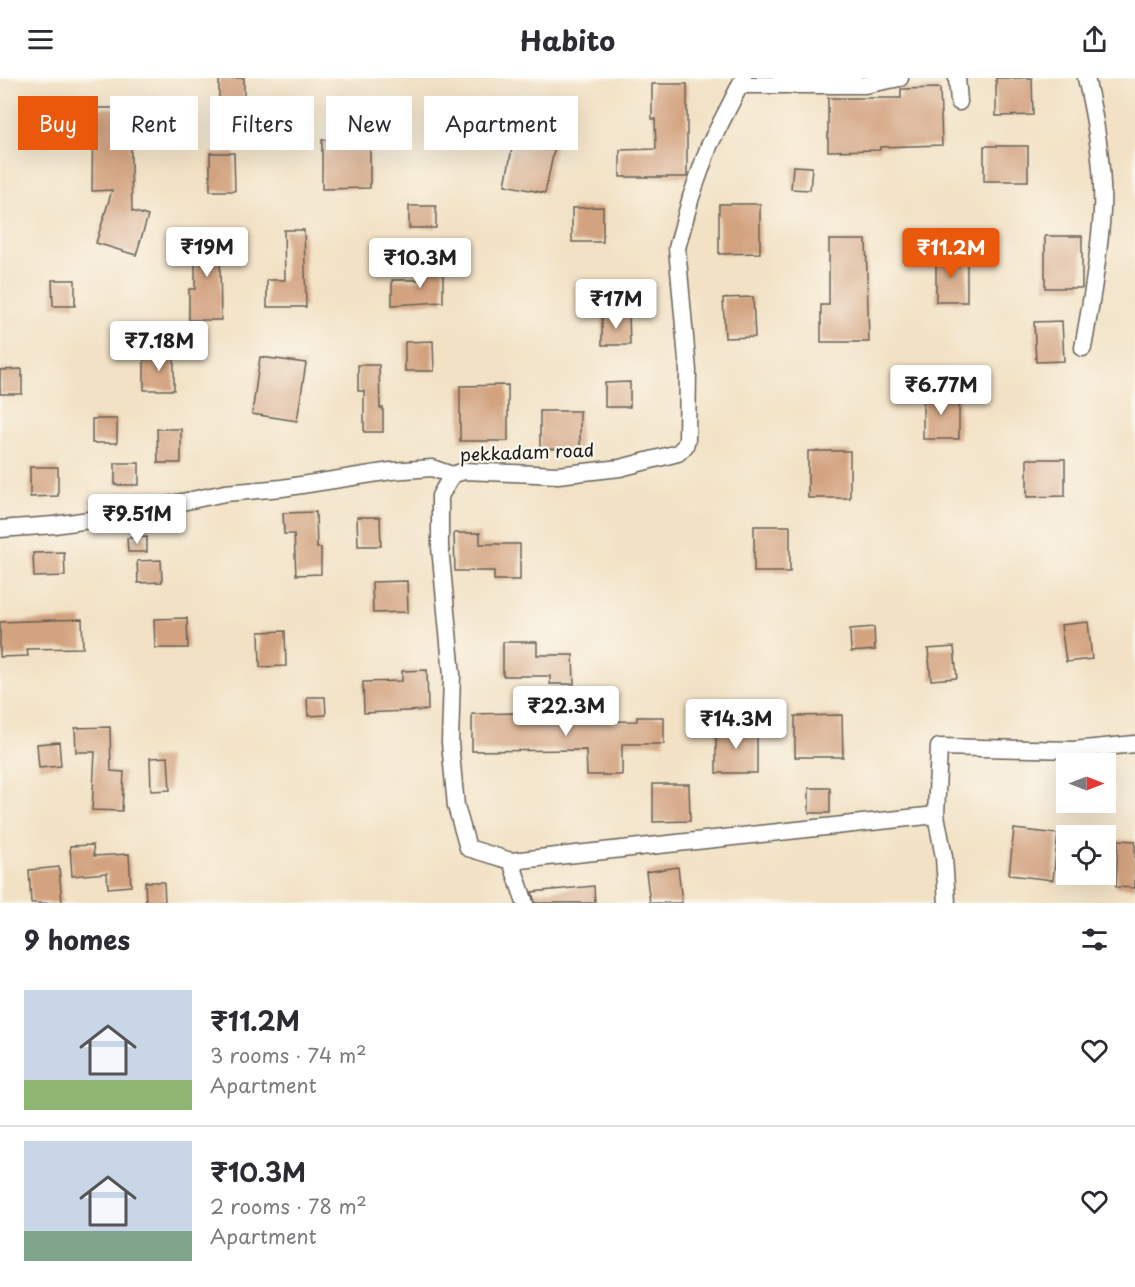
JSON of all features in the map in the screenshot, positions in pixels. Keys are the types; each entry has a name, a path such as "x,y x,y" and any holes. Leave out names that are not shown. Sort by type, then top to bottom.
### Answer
{"street":[{"path":"741,82 865,85 900,78"},
{"path":"957,78 959,102"},
{"path":"1083,348 1096,271 1102,208 1098,130 1086,78"},
{"name":"pekkadam road","path":"511,861 468,848 456,806 450,742 452,675 440,547 440,496 452,475 464,471 558,475 620,468 678,453 685,446 688,371 677,248 691,197 709,146 741,82"},
{"path":"0,529 54,525 110,517 225,493 282,488 391,471 432,468 452,475"},
{"path":"947,903 944,857 936,815 939,747 1074,750 1135,744"},
{"path":"525,903 511,861 936,815"}],"building":[{"path":"219,78 244,78 244,96 219,96"},
{"path":"996,78 1032,78 1033,115 996,116"},
{"path":"652,84 687,84 687,177 620,177 620,150 656,149 655,119 652,119"},
{"path":"940,88 942,145 828,151 828,98 901,98 901,89"},
{"path":"98,108 110,108 110,150 131,150 132,211 148,216 136,255 96,243 112,190 92,191 92,150 98,150"},
{"path":"322,140 326,140 326,150 370,150 370,188 322,189"},
{"path":"984,146 1028,146 1028,181 984,181"},
{"path":"512,150 554,150 545,193 505,185"},
{"path":"210,153 234,153 235,191 210,191"},
{"path":"793,166 812,167 810,190 791,189"},
{"path":"719,204 760,204 760,253 719,254"},
{"path":"409,206 436,206 436,228 409,228"},
{"path":"603,207 603,242 572,242 572,208"},
{"path":"284,230 304,230 306,307 267,307 267,280 285,280"},
{"path":"195,234 224,234 224,260 220,260 221,320 189,320 189,289 195,289"},
{"path":"1045,236 1082,236 1082,288 1045,288"},
{"path":"829,240 866,240 869,342 821,342 821,305 829,305"},
{"path":"936,255 967,255 967,302 936,302"},
{"path":"443,267 443,302 392,305 392,280 423,280 423,268"},
{"path":"52,280 75,280 75,306 53,306"},
{"path":"753,297 755,337 725,338 723,298"},
{"path":"602,315 629,315 630,345 602,345"},
{"path":"1062,321 1064,361 1036,362 1034,322"},
{"path":"433,341 434,371 405,371 405,342"},
{"path":"144,353 174,353 174,390 144,390"},
{"path":"260,357 306,363 297,421 252,414"},
{"path":"358,365 379,365 383,432 364,432 364,391 358,391"},
{"path":"22,369 22,394 0,394 0,370"},
{"path":"630,382 630,407 605,407 605,383"},
{"path":"508,385 508,441 460,441 460,386"},
{"path":"959,392 959,439 923,439 923,393"},
{"path":"540,411 580,411 580,449 540,449"},
{"path":"92,419 117,419 117,443 92,443"},
{"path":"157,429 181,429 181,463 158,463"},
{"path":"808,451 850,451 850,498 808,498"},
{"path":"1027,459 1065,459 1065,496 1027,497"},
{"path":"115,463 139,463 139,485 115,485"},
{"path":"30,467 58,467 58,496 30,497"},
{"path":"316,512 317,548 321,548 321,574 296,575 294,534 284,534 283,513"},
{"path":"357,517 380,517 381,546 358,546"},
{"path":"754,526 790,526 790,572 754,572"},
{"path":"454,533 480,533 480,544 520,544 520,580 494,580 494,571 455,571"},
{"path":"147,537 147,552 128,552 127,538"},
{"path":"64,552 65,576 34,577 33,553"},
{"path":"161,560 162,582 138,583 137,561"},
{"path":"407,581 408,612 373,613 372,582"},
{"path":"187,618 188,648 155,648 154,619"},
{"path":"82,619 83,648 27,649 28,656 0,657 0,622"},
{"path":"1088,622 1092,659 1066,662 1061,625"},
{"path":"874,627 875,650 851,652 850,629"},
{"path":"285,631 286,666 260,667 259,632"},
{"path":"503,642 537,642 537,655 573,655 574,684 550,684 550,676 503,676"},
{"path":"954,647 957,678 931,680 928,649"},
{"path":"427,670 428,710 364,713 363,682 402,681 402,671"},
{"path":"307,697 325,697 326,715 308,716"},
{"path":"516,713 516,716 560,716 560,722 637,721 637,717 664,717 664,744 622,744 622,775 587,775 586,750 472,751 472,714"},
{"path":"842,715 843,757 795,757 795,716"},
{"path":"110,727 111,771 124,772 122,811 92,810 95,752 76,752 75,728"},
{"path":"716,727 757,727 757,773 716,773"},
{"path":"59,742 61,766 39,768 37,744"},
{"path":"168,757 170,790 151,791 150,758"},
{"path":"653,784 689,784 690,821 653,822"},
{"path":"809,788 830,788 830,813 809,813"},
{"path":"1014,829 1056,834 1053,880 1009,875"},
{"path":"1118,840 1135,841 1135,888 1116,887"},
{"path":"93,845 94,856 129,854 131,886 108,888 107,873 72,876 70,846"},
{"path":"59,867 62,903 31,903 29,870"},
{"path":"678,867 682,903 650,903 646,872"},
{"path":"145,882 164,882 165,903 146,903"},
{"path":"594,886 595,903 535,903 532,892"}]}
